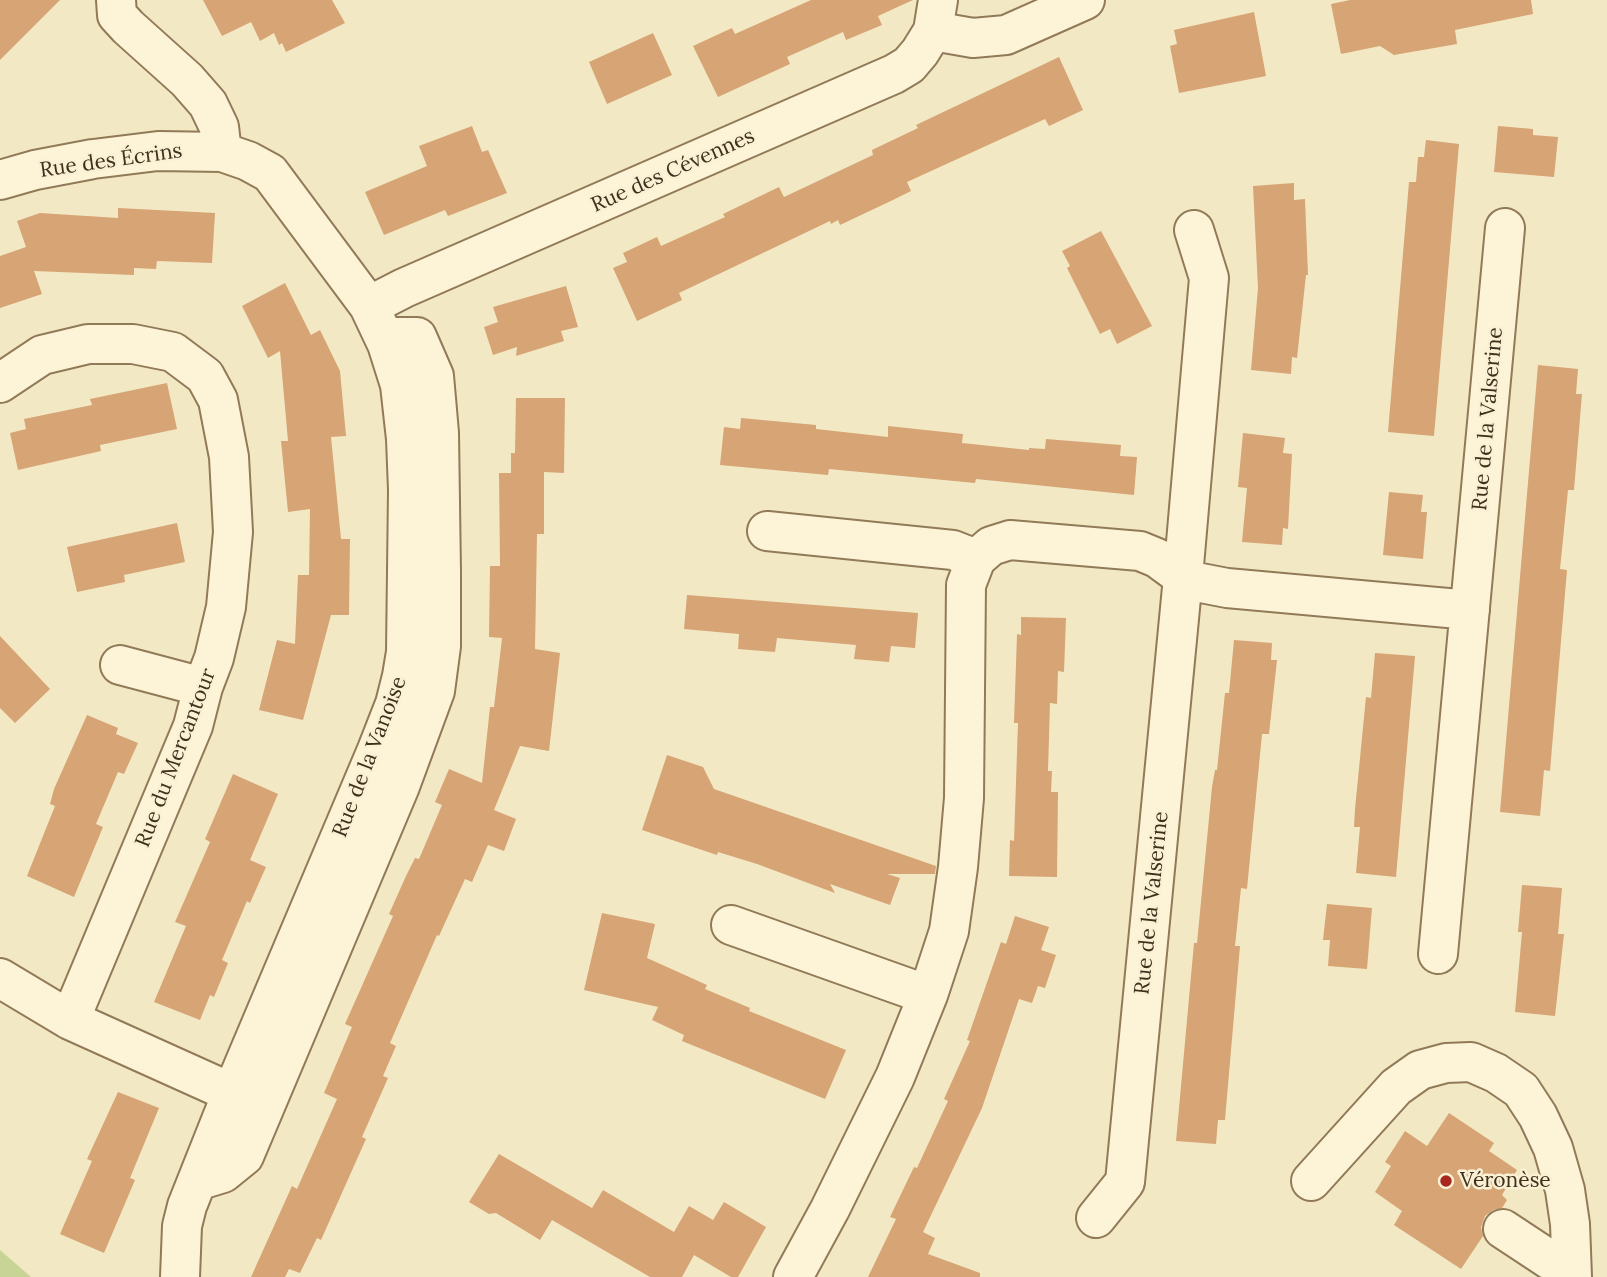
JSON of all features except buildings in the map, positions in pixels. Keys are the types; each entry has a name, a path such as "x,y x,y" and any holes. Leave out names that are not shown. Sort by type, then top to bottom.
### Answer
{"street":[{"path":"116,0 117,15 187,80 208,104 219,127 222,152"},
{"path":"935,16 973,38 1006,35 1084,0"},
{"name":"Rue des Cévennes","path":"376,321 404,288 894,74 909,65 920,52 935,16"},
{"name":"Rue des Écrins","path":"0,180 35,170 158,151 222,152"},
{"name":"Rue de la Vanoise","path":"180,1277 181,1227 197,1181 377,750 395,704 406,652 407,439 400,385 376,321 270,173 248,161 222,152"},
{"name":"Rue de la Valserine","path":"1438,954 1505,228"},
{"name":"Rue de la Valserine","path":"1096,1219 1125,1182 1184,577 1209,278 1194,230"},
{"path":"197,1181 223,1173 244,1156 400,786 435,691 441,646 441,572 439,433 434,376 416,337 376,321"},
{"name":"Rue du Mercantour","path":"0,383 42,355 88,344 133,344 173,352 205,376 218,400 229,457 233,532 226,607 214,658 193,726 70,1020"},
{"path":"767,531 953,550 976,559"},
{"path":"793,1277 895,1077 928,995 949,931 964,798 966,585 976,559 991,546 1010,540 1140,551 1157,558 1184,577 1227,588 1470,610"},
{"path":"120,665 203,687"},
{"path":"731,925 928,995"},
{"path":"0,978 70,1020 232,1093"},
{"path":"1311,1181 1396,1087 1420,1070 1446,1063 1471,1062 1496,1073 1521,1090 1553,1147 1565,1190 1570,1224 1571,1269 1550,1260 1503,1229"}],"green space":[{"path":"0,1250 31,1277 0,1277"}],"place":[{"name":"Véronèse","path":"1446,1181"}]}
